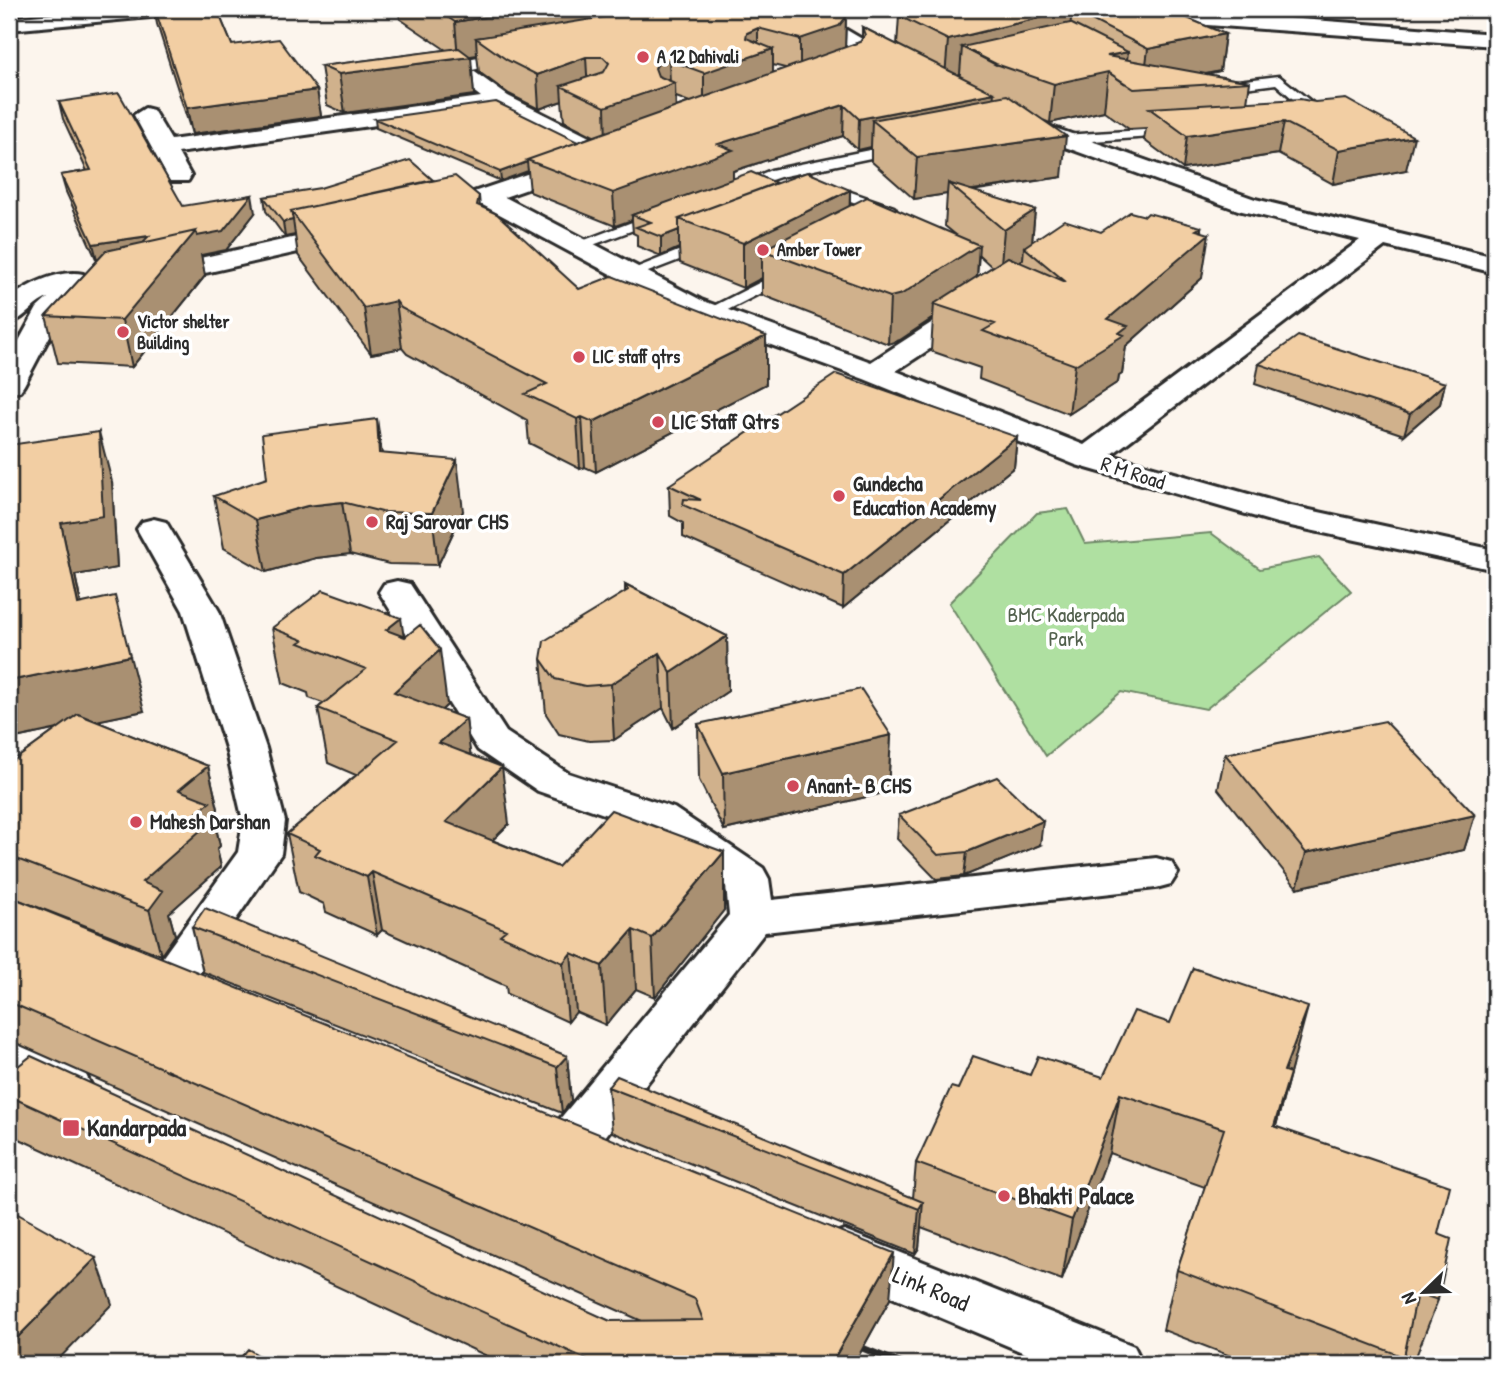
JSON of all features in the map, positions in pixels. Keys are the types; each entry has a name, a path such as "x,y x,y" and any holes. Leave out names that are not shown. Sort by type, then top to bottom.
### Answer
{"street":[{"path":"9,24 172,9"},
{"path":"798,9 848,41 849,57"},
{"path":"817,9 866,38 849,57"},
{"path":"1110,16 1151,13 1495,40"},
{"path":"547,50 454,67 500,101 597,150"},
{"path":"849,57 893,52"},
{"path":"164,148 500,101"},
{"path":"538,120 561,112"},
{"path":"145,115 178,176"},
{"path":"1007,122 1063,139 1247,205 1495,265"},
{"path":"597,150 446,212 405,215 627,139"},
{"path":"486,197 708,313 874,373 1087,458"},
{"path":"9,315 28,296 94,274 365,224 75,294 51,308 9,385"},
{"name":"R M Road","path":"1087,458 1380,237"},
{"path":"874,373 1000,290"},
{"name":"R M Road","path":"1087,458 1157,482 1421,546 1495,559"},
{"path":"154,529 201,611 246,748 264,821 259,853 171,979"},
{"path":"397,592 492,741 553,782 659,818 747,879 752,918"},
{"path":"620,1160 553,1133 752,918 1156,873"},
{"path":"19,1079 114,1108"},
{"name":"Link Road","path":"806,1237 1114,1364"}],"lane":[{"path":"1212,88 1279,80 1329,122 1303,124"},
{"path":"1063,139 1197,131"},
{"path":"726,191 783,171 912,146"},
{"path":"783,171 902,215 877,227"},
{"path":"817,202 842,193"},
{"path":"577,246 676,209"},
{"path":"629,274 729,236"},
{"path":"708,313 804,264"}],"green space":[{"name":"BMC Kaderpada Park","path":"1068,509 1085,544 1211,533 1260,569 1319,557 1351,591 1206,709 1121,692 1046,756 949,603 1037,513"}],"building":[{"path":"155,9 217,9 232,45 279,39 317,90 187,108"},
{"path":"435,9 532,9 455,22"},
{"path":"654,9 832,9 846,17 839,26 800,39 758,28 747,33 746,38 773,49 704,73 669,60 659,62 655,68 658,76 675,83 605,107 561,86 604,72 609,63 603,57 586,57 537,75 507,60 476,38"},
{"path":"934,9 1166,9 1225,34 1148,49 1072,10 948,40 899,16"},
{"path":"1070,23 1128,52 1107,56 1250,82 1134,89 1108,72 1054,84 996,64 962,47"},
{"path":"862,27 994,93 859,119 844,105 718,144 733,150 613,193 527,160 860,42 865,35"},
{"path":"459,48 471,57 339,74 321,66"},
{"path":"119,93 183,206 252,195 223,231 197,236 196,231 142,243 149,236 93,244 61,175 91,170 59,102"},
{"path":"1007,95 1066,136 917,157 872,120"},
{"path":"1300,99 1315,102 1346,99 1414,137 1339,150 1284,122 1187,136 1149,108"},
{"path":"496,102 578,142 500,172 375,119"},
{"path":"410,160 433,180 291,211 293,220 283,222 264,197 320,188"},
{"path":"751,172 776,183 679,219 679,230 661,237 636,227 651,222 632,215"},
{"path":"807,172 850,190 743,243 679,219"},
{"path":"455,176 479,196 477,205 497,214 579,289 612,276 766,336 593,422 582,417 577,419 525,394 547,384 401,308 396,301 364,308 291,211"},
{"path":"948,183 1035,210 1004,230"},
{"path":"867,197 979,245 902,294 890,297 762,250"},
{"path":"1130,212 1145,216 1148,213 1201,227 1196,230 1209,234 1108,319 1128,326 1119,333 1124,335 1075,365 983,331 995,324 934,304 1008,257 1066,282 1024,247 1064,220 1101,232"},
{"path":"196,231 122,320 46,316 106,251"},
{"path":"1298,336 1445,383 1410,414 1259,364"},
{"name":"Gundecha Education Academy","path":"836,374 1017,437 844,575 683,505 684,499 701,500 669,485"},
{"path":"377,419 379,453 457,460 432,513 382,512 342,502 307,506 256,520 214,496 267,478 262,434"},
{"path":"99,432 103,516 61,523 78,604 115,596 130,656 9,681 9,445"},
{"path":"625,584 727,636 671,673 660,653 611,684 585,686 555,679 541,659 544,641 628,590"},
{"path":"323,590 401,618 386,630 405,637 420,625 440,650 394,692 466,719 439,743 502,767 446,822 558,867 611,810 724,852 652,938 633,930 602,966 571,953 563,963 500,935 506,930 372,872 367,877 315,855 320,849 287,834 398,740 318,708 366,669 299,643 303,640 272,628"},
{"path":"861,689 891,735 723,773 698,724"},
{"path":"78,714 208,766 179,790 210,802 194,815 210,822 142,882 163,891 149,910 9,856 9,764"},
{"path":"1385,721 1475,815 1306,853 1225,754"},
{"path":"997,777 1043,821 967,852 938,855 899,815"},
{"path":"9,896 894,1253 831,1364 597,1364 9,1096 9,1073 31,1056 610,1321 703,1320 695,1299 9,1002"},
{"path":"205,908 567,1056 557,1067 192,927"},
{"path":"1193,968 1308,1007 1284,1071 1290,1073 1274,1126 1450,1186 1438,1234 1451,1239 1438,1300 1417,1293 1404,1357 1177,1270 1224,1129 1120,1094 1072,1220 916,1163 951,1087 958,1089 973,1056 1030,1075 1038,1056 1103,1077 1134,1011 1170,1023"},
{"path":"617,1076 923,1202 919,1209 608,1087"},
{"path":"9,1209 96,1258 9,1346"},
{"path":"248,1349 273,1364 235,1364"}],"railway":[{"path":"845,1341 902,1364"}],"place":[{"name":"A 12 Dahivali","path":"643,57"},
{"name":"Amber Tower","path":"763,250"},
{"name":"Victor shelter Building","path":"123,332"},
{"name":"LIC staff qtrs","path":"579,357"},
{"name":"LIC Staff Qtrs","path":"658,422"},
{"name":"Gundecha Education Academy","path":"839,496"},
{"name":"Raj Sarovar CHS","path":"372,522"},
{"name":"Anant- B CHS","path":"793,786"},
{"name":"Mahesh Darshan","path":"136,822"},
{"name":"Kandarpada","path":"71,1128"},
{"name":"Bhakti Palace","path":"1004,1196"}]}
